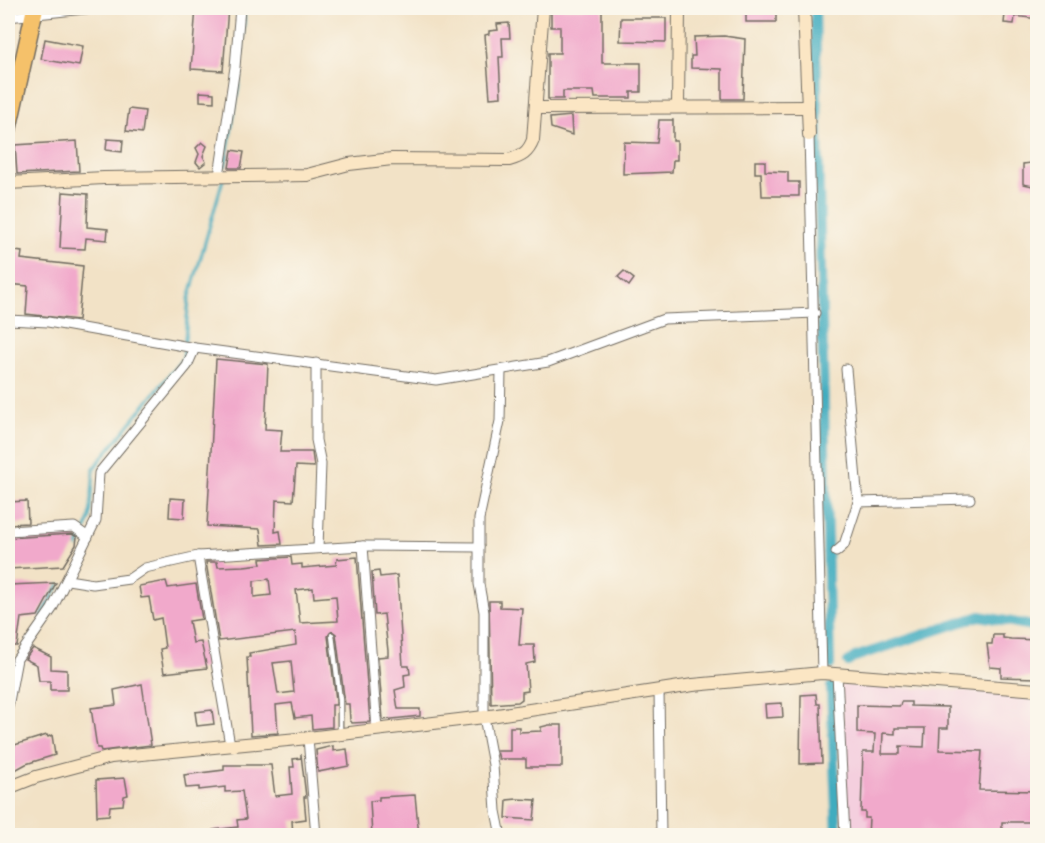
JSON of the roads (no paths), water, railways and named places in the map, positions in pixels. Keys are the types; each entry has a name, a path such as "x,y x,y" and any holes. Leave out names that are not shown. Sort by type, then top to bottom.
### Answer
{"highway":[{"path":"8,130 34,11"}],"street":[{"path":"8,16 34,11 94,8"},
{"path":"219,176 235,66 240,8"},
{"path":"8,183 307,175 349,164 392,159 509,160 522,157 529,150 537,108 543,8"},
{"path":"678,106 679,8"},
{"path":"804,8 815,313 822,673"},
{"path":"537,108 807,107"},
{"path":"8,320 48,322 195,348 435,380 548,362 664,319 815,313"},
{"path":"8,707 17,659 52,609 96,520 99,473 187,366 195,348"},
{"path":"316,363 316,440 321,464 318,549"},
{"path":"836,552 844,545 858,502 846,369"},
{"path":"501,371 500,421 483,493 479,547 479,584 484,612 484,717 493,765 496,811 501,836"},
{"path":"858,502 970,499"},
{"path":"8,531 74,527 88,537"},
{"path":"68,580 93,584 129,579 145,568 198,556 363,546 479,547"},
{"path":"363,546 377,729"},
{"path":"198,556 230,745"},
{"path":"8,788 36,777 111,757 308,738 484,717 659,690 822,673 1038,690"},
{"path":"837,674 845,836"},
{"path":"659,690 661,836"},
{"path":"308,738 316,836"}],"lane":[{"path":"332,634 340,700 340,733"}],"waterway":[{"path":"225,166 240,79 245,8"},
{"path":"815,8 830,665"},
{"path":"78,547 90,519 94,468 183,358 189,299 223,179"},
{"path":"42,616 59,585"},
{"path":"848,662 855,657 980,616 1038,627"},
{"path":"831,687 837,836"}]}
